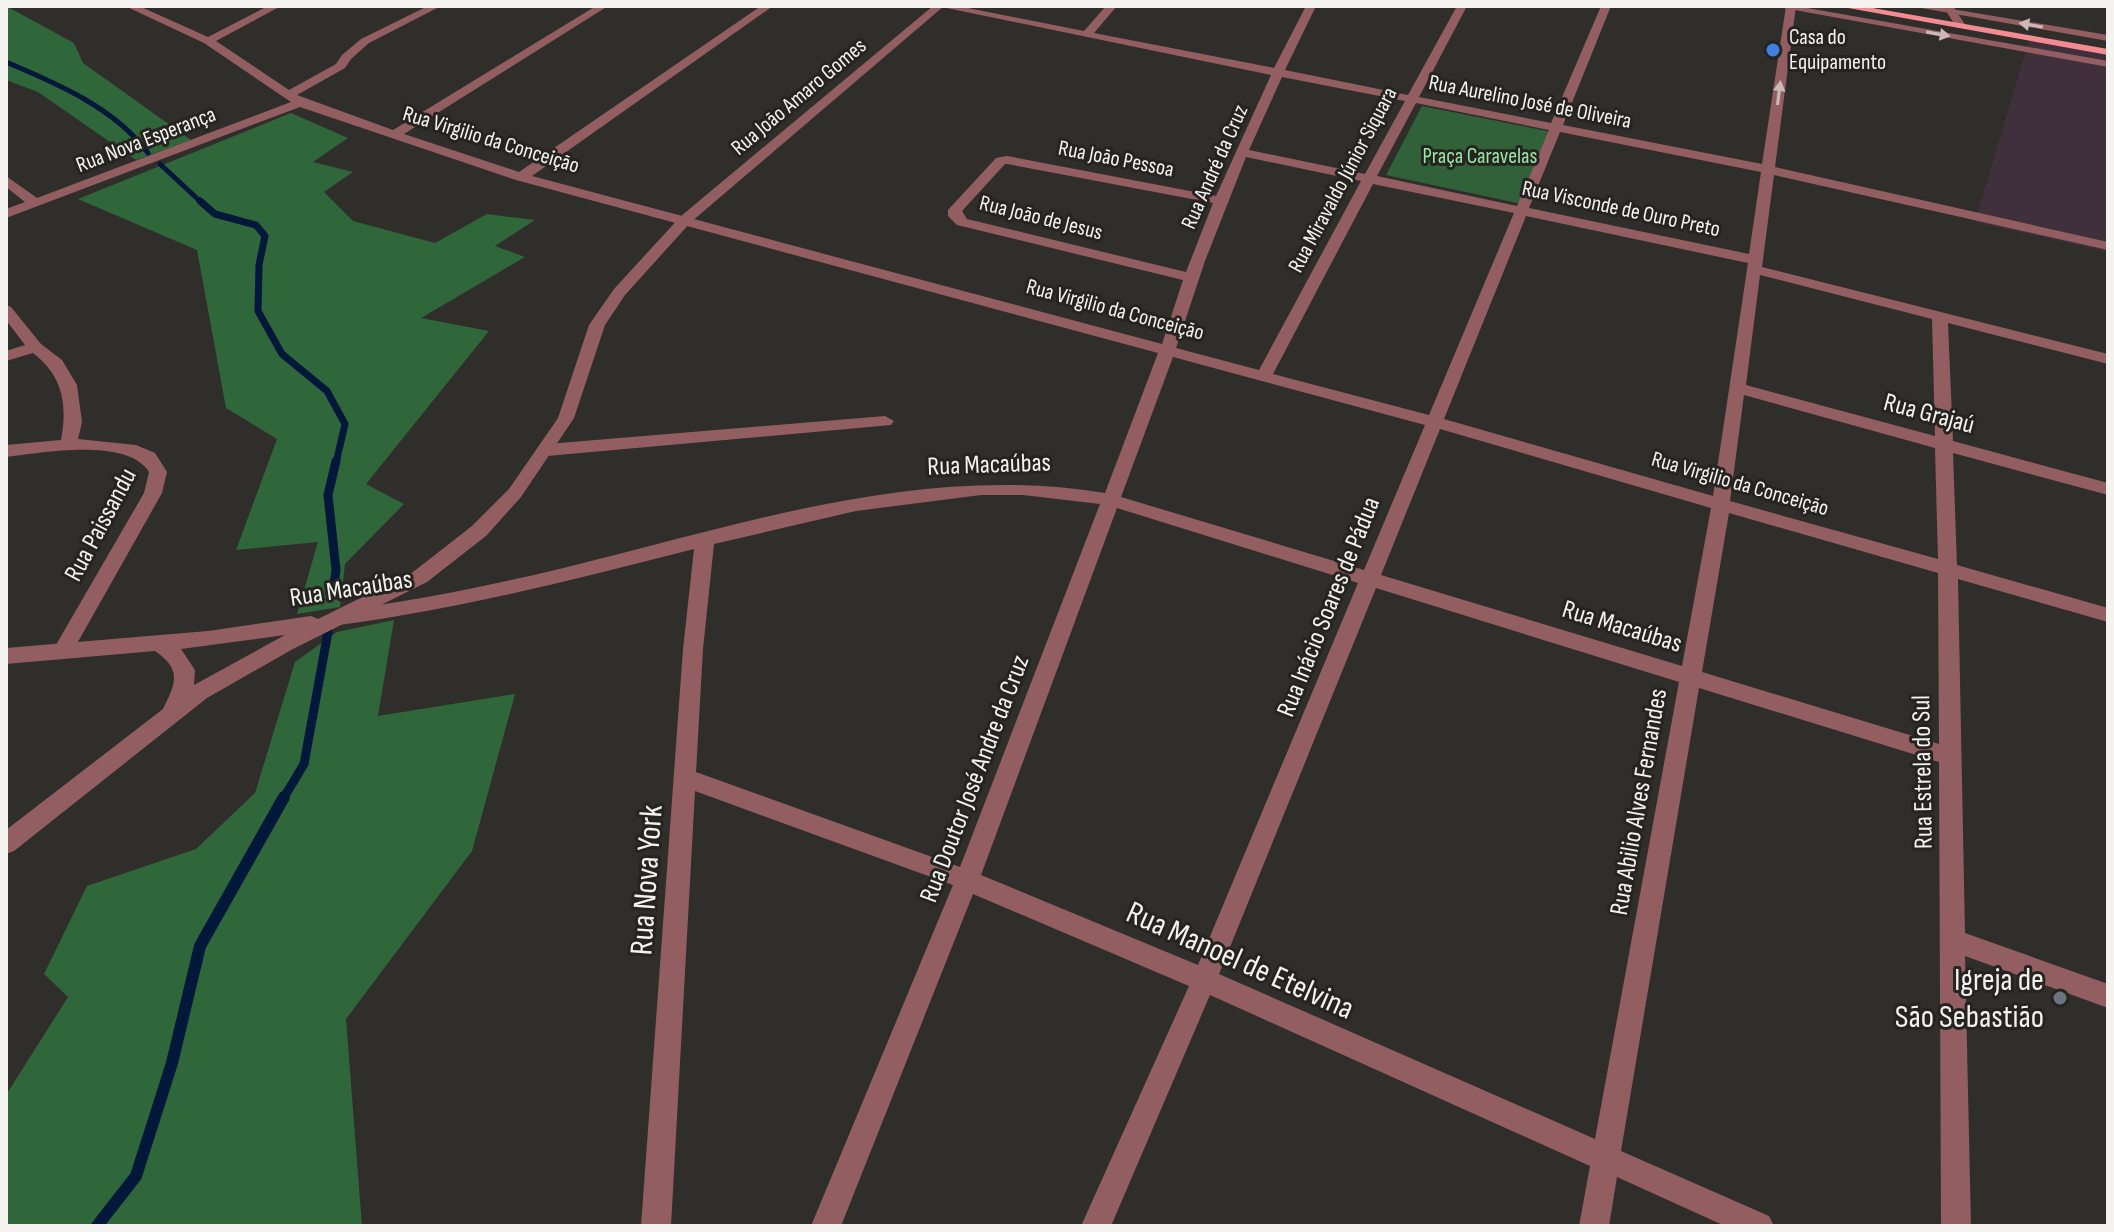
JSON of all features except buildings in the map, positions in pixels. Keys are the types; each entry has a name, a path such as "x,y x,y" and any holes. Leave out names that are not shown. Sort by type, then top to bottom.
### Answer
{"main road":[{"path":"1842,6 2108,52"}],"street":[{"name":"Rua Virgilio da Conceição","path":"130,6 208,41 294,99 392,136 521,177 1264,375 2108,615"},
{"path":"208,41 276,6"},
{"path":"412,6 432,8"},
{"path":"392,136 603,6"},
{"path":"521,177 768,6"},
{"name":"Rua Aurelino José de Oliveira","path":"940,6 1770,170 2108,246"},
{"name":"Rua João Amaro Gomes","path":"339,618 442,562 479,531 515,493 566,418 597,325 619,292 686,219 940,6"},
{"path":"1087,34 1112,6"},
{"name":"Rua André da Cruz","path":"1168,349 1190,277 1242,152 1311,6"},
{"name":"Rua Miravaldo Júnior Siquara","path":"1264,375 1462,6"},
{"name":"Rua Inácio Soares de Pádua","path":"1096,1226 1204,980 1606,6"},
{"path":"1915,6 1951,9 2108,38"},
{"path":"1786,7 2108,64"},
{"name":"Rua Abilio Alves Fernandes","path":"1594,1226 1721,503 1770,170 1786,7"},
{"name":"Rua Nova Esperança","path":"6,214 294,99 341,66 354,48 432,8"},
{"path":"1951,9 1961,26"},
{"name":"Rua Visconde de Ouro Preto","path":"1242,152 1522,210 1755,264 1940,317 2108,359"},
{"name":"Rua João Pessoa","path":"1001,161 1030,162 1222,201"},
{"name":"Rua João de Jesus","path":"1001,161 958,205 955,216 962,222 1190,277"},
{"path":"6,180 35,203"},
{"path":"6,310 35,347 56,363 69,385 73,422 68,446"},
{"name":"Rua Estrela do Sul","path":"1940,317 1948,570 1956,1226"},
{"path":"6,356 35,347"},
{"name":"Rua Doutor José Andre da Cruz","path":"826,1226 967,880 1168,349"},
{"name":"Rua Grajaú","path":"1736,388 2108,489"},
{"path":"547,450 885,421"},
{"name":"Rua Paissandu","path":"6,451 104,446 139,451 158,467 160,475 153,493 63,650"},
{"name":"Rua Macaúbas","path":"6,656 261,633 420,607 530,585 705,539 886,498 1019,487 1067,491 1111,500 1950,756"},
{"name":"Rua Nova York","path":"656,1226 693,649 705,539"},
{"path":"6,844 200,692 339,618"},
{"path":"157,642 178,655 186,669 185,687 172,713"},
{"name":"Rua Manoel de Etelvina","path":"687,778 967,880 1204,980 1604,1160 1759,1226"},
{"path":"1953,940 2108,996"}],"shaded area":[{"path":"2029,40 2108,54 2108,252 1975,222"}],"green space":[{"path":"6,6 74,43 83,63 191,140 136,160 38,92 6,80"},
{"name":"Praça Caravelas","path":"1422,106 1552,132 1522,204 1386,175"},
{"path":"291,113 348,138 313,162 353,172 324,192 353,221 435,243 487,214 535,220 495,246 525,257 421,318 489,331 366,484 404,504 345,564 340,607 297,614 318,542 236,550 277,439 226,408 197,250 78,199"},
{"path":"394,620 378,716 515,694 472,851 346,1019 362,1226 6,1226 6,1095 68,997 44,974 87,886 196,849 255,793 295,662 337,632"}],"waterway":[{"path":"6,62 64,88 102,110 148,153"},
{"path":"160,164 202,203"},
{"path":"200,201 215,214 256,225 265,236 259,265 258,311 282,354 327,391 345,424 336,463"},
{"path":"333,592 336,570 328,495 336,461"},
{"path":"283,799 304,764 328,632"},
{"path":"97,1226 136,1176 172,1063 200,946 284,797"}],"place":[{"name":"Casa do Equipamento","path":"1773,50"},
{"name":"Igreja de São Sebastião","path":"2060,998"}]}
